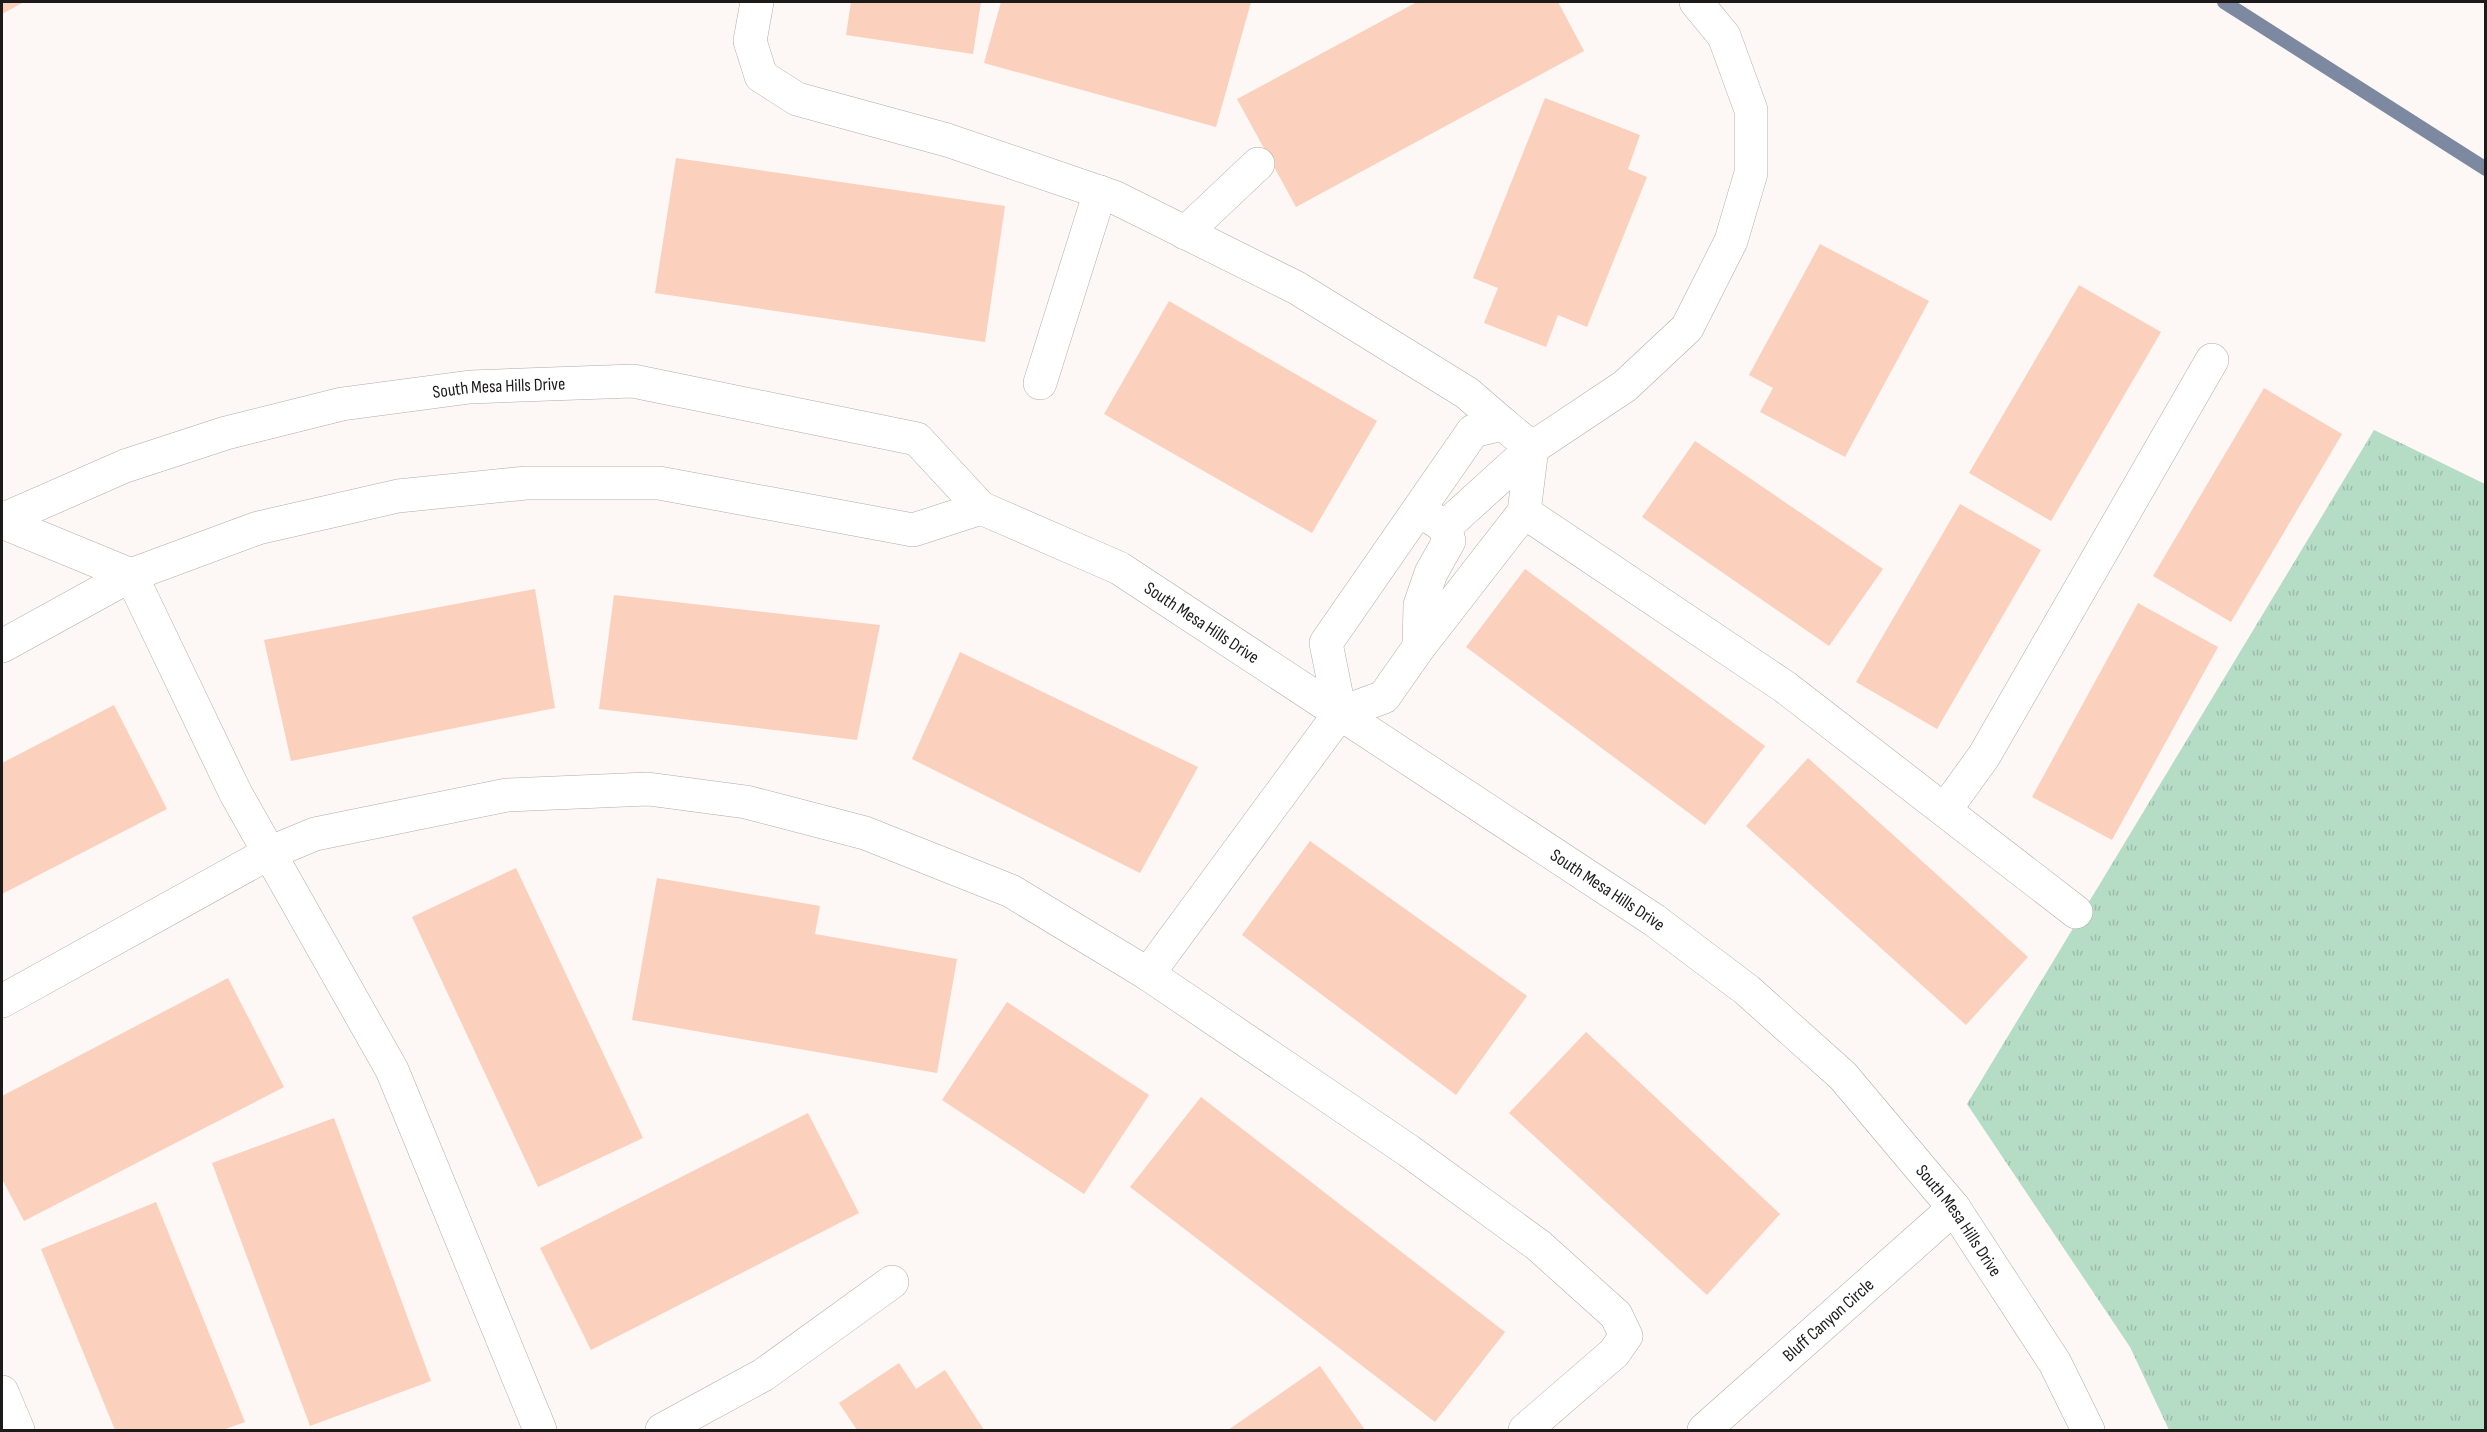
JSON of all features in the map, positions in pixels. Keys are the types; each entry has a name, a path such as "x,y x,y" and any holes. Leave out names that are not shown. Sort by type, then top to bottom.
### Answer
{"street":[{"path":"757,2 750,41 761,76 797,99 947,140 1114,197 1296,288 1467,393 1488,427 1532,448"},
{"path":"1445,527 1532,448 1625,386 1687,328 1731,240 1751,174 1751,110 1724,36 1696,2"},
{"path":"1185,232 1258,164"},
{"path":"1040,384 1100,192"},
{"path":"1945,810 1984,756 2212,360"},
{"name":"South Mesa Hills Drive","path":"2,521 125,466 226,433 342,404 470,387 633,381 917,439 981,508 1119,568 1654,920 1748,990 1843,1076 1954,1208 2055,1363 2088,1431"},
{"path":"1340,713 1326,643 1418,509 1488,427"},
{"path":"1148,974 1340,713 1384,697 1419,647 1524,512 1532,448"},
{"path":"2,646 131,575 258,528 398,496 526,483 659,483 914,530 981,508"},
{"path":"1418,509 1445,527 1449,541 1431,573 1420,605 1419,647"},
{"path":"1524,512 1785,687 2076,912"},
{"path":"2,521 131,575 236,794 392,1070 540,1431"},
{"path":"2,1001 269,853 315,834 507,795 648,789 746,802 865,833 1011,891 1148,974 1418,1158 1538,1245 1616,1316 1626,1336 1614,1353 1526,1431"},
{"name":"Bluff Canyon Circle","path":"1704,1431 1954,1208"},
{"path":"662,1431 763,1375 892,1282"},
{"path":"2,1392 18,1431"}],"green space":[{"path":"2374,430 2485,484 2485,1430 2169,1430 2130,1347 1967,1104"}],"building":[{"path":"2,2 24,2 2,14"},
{"path":"851,2 981,2 973,54 846,35"},
{"path":"1001,2 1251,2 1216,127 984,63"},
{"path":"1417,2 1558,2 1584,51 1296,207 1237,99"},
{"path":"1545,98 1640,135 1628,169 1647,177 1587,327 1558,315 1546,347 1484,323 1498,288 1473,278"},
{"path":"676,158 1005,206 985,342 655,293"},
{"path":"1820,244 1929,301 1845,457 1760,412 1773,388 1749,375"},
{"path":"2079,285 2161,332 2051,521 1969,473"},
{"path":"1169,301 1377,421 1312,533 1104,414"},
{"path":"2264,388 2342,434 2231,622 2153,576"},
{"path":"1695,441 1883,569 1829,646 1642,517"},
{"path":"1960,504 2041,550 1937,729 1856,682"},
{"path":"1525,569 1765,746 1705,825 1466,647"},
{"path":"535,589 555,708 291,761 264,640"},
{"path":"614,595 880,625 857,740 599,709"},
{"path":"2138,603 2218,647 2112,840 2032,797"},
{"path":"960,652 1198,767 1140,873 912,759"},
{"path":"114,705 167,809 2,894 2,763"},
{"path":"1808,758 2028,957 1966,1025 1746,826"},
{"path":"1310,841 1527,996 1456,1095 1242,935"},
{"path":"516,868 643,1138 538,1187 412,917"},
{"path":"657,878 820,906 815,934 957,959 937,1073 632,1020"},
{"path":"228,978 284,1087 24,1221 2,1179 2,1096"},
{"path":"1007,1002 1149,1095 1084,1194 942,1100"},
{"path":"1586,1032 1780,1214 1707,1295 1509,1113"},
{"path":"1201,1097 1505,1332 1435,1422 1130,1187"},
{"path":"808,1113 859,1213 591,1350 540,1248"},
{"path":"334,1118 431,1381 310,1426 212,1163"},
{"path":"156,1202 245,1422 223,1430 115,1430 41,1249"},
{"path":"899,1363 916,1389 945,1370 984,1430 857,1430 839,1403"},
{"path":"1320,1366 1365,1430 1228,1430"}],"waterway":[{"path":"2224,2 2486,169"}]}
